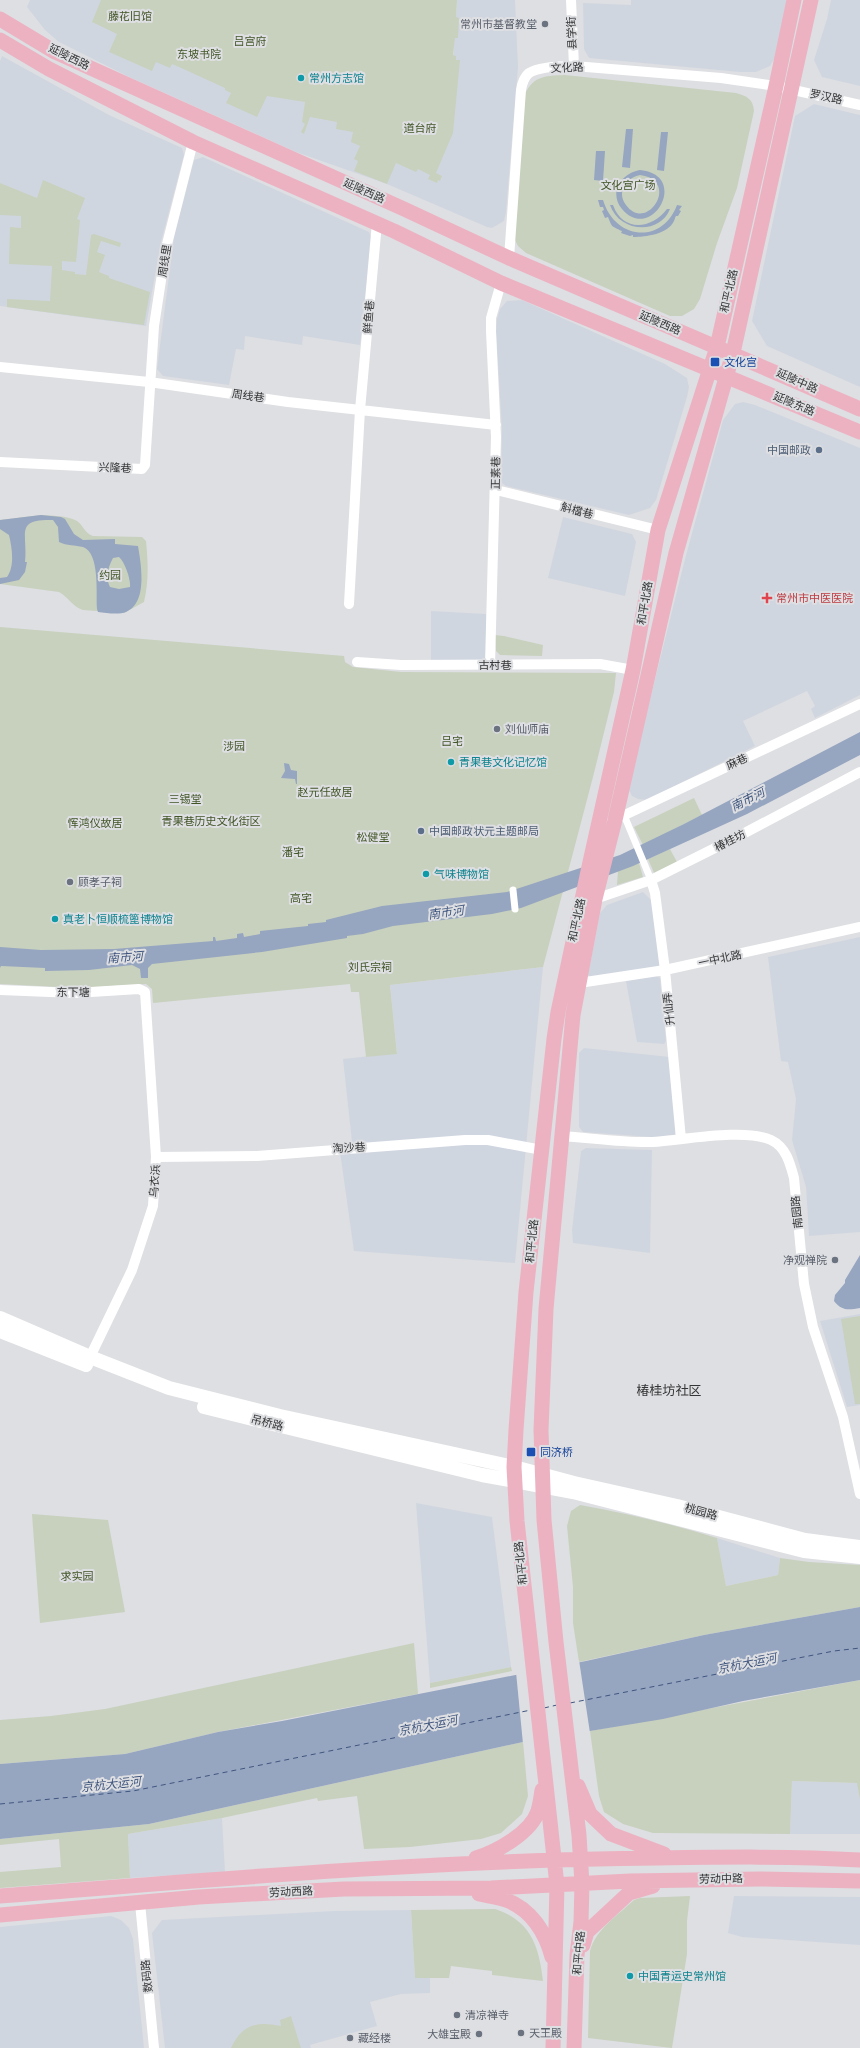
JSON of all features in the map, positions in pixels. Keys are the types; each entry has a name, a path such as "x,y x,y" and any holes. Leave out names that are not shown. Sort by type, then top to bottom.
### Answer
{"main road":[{"name":"和平北路","path":"581,1858 556,1642 542,1480 541,1430 546,1309 572,1028 579,983 589,895 590,862 633,670 658,530 716,347 776,86 794,0"},
{"name":"和平北路","path":"554,1860 517,1521 515,1474 526,1292 558,1012 589,895 599,884 606,857 620,818 676,553 734,353 811,0"},
{"name":"延陵西路","path":"0,19 55,52 509,258 716,347 734,353"},
{"name":"延陵西路","path":"0,40 49,69 193,142 377,223 501,283 676,357 728,377"},
{"name":"延陵中路","path":"734,353 860,409"},
{"name":"延陵东路","path":"728,377 860,432"},
{"name":"吊桥路","path":"0,1318 90,1357 169,1388 515,1474"},
{"name":"吊桥路","path":"0,1331 166,1397 277,1426 542,1480"},
{"name":"桃园路","path":"542,1480 676,1506 805,1540 860,1547"},
{"name":"桃园路","path":"542,1480 580,1494 804,1551 860,1557"},
{"path":"571,1768 590,1814 611,1834 672,1858"},
{"path":"455,1864 495,1852 522,1832 538,1813 545,1773"},
{"name":"劳动西路","path":"0,1896 318,1872 581,1858 798,1856 860,1860"},
{"name":"和平中路","path":"574,2048 577,1963 581,1922 581,1858"},
{"name":"和平中路","path":"553,2048 557,1885 554,1860"},
{"path":"577,1963 587,1932 629,1893 670,1880"},
{"name":"劳动中路","path":"582,1884 670,1880 860,1880"},
{"name":"劳动西路","path":"0,1915 199,1897 344,1889 454,1888 582,1884"},
{"path":"454,1888 507,1901 531,1916 548,1942 556,1971"}],"street":[{"name":"县学街","path":"571,0 574,66"},
{"name":"文化路","path":"509,258 520,90 523,80 530,73 554,67 574,66 721,78 776,86 792,90"},
{"name":"罗汉路","path":"792,90 860,105"},
{"name":"周线里","path":"149,382 154,326 166,248 193,142"},
{"name":"鲜鱼巷","path":"349,604 360,410 377,223"},
{"name":"正素巷","path":"490,664 496,490 496,425 491,318 501,283"},
{"name":"周线巷","path":"0,367 149,382 360,410 496,425"},
{"name":"兴隆巷","path":"0,462 142,469 145,465 149,382"},
{"name":"斛檔巷","path":"496,490 658,530"},
{"name":"古村巷","path":"357,662 401,665 600,664 633,670"},
{"name":"麻巷","path":"598,828 860,704"},
{"name":"椿桂坊","path":"589,895 649,875 739,836 860,772"},
{"path":"620,818 634,840 649,875"},
{"name":"升仙弄","path":"649,875 655,893 665,970 681,1139"},
{"path":"513,890 515,909"},
{"name":"一中北路","path":"579,983 665,970 860,927"},
{"name":"东下塘","path":"0,990 75,993 139,989 145,992"},
{"name":"乌衣浜","path":"90,1357 132,1270 153,1206 156,1157 145,992"},
{"name":"南园路","path":"562,1136 652,1142 681,1139 758,1136 772,1140 784,1150 794,1178 804,1284 813,1327 843,1417 860,1494"},
{"name":"淘沙巷","path":"156,1157 257,1156 465,1140 488,1140 542,1150"},
{"name":"数码路","path":"140,1903 154,2048"}],"shaded area":[{"path":"30,0 102,0 122,35 170,63 453,60 457,0 515,0 518,67 504,221 492,228 487,227 387,184 296,152 127,76 59,42 45,30 27,7"},
{"path":"631,0 788,0 777,55 770,66 756,72 740,72 589,58 584,49 583,3 631,5"},
{"path":"831,0 860,0 860,86 822,77 814,60 827,19"},
{"path":"2,56 109,115 182,148 184,155 161,242 146,326 0,306 0,61"},
{"path":"814,104 860,115 860,387 767,346 752,321 795,116"},
{"path":"203,157 369,232 372,240 360,345 303,336 302,345 245,336 244,350 236,349 229,385 163,376 157,369 174,237 194,160"},
{"path":"522,300 665,364 687,378 689,387 687,397 656,500 650,508 629,515 506,486 502,483 502,430 496,332 497,319 500,309 507,301"},
{"path":"743,402 755,405 860,448 860,695 815,718 811,709 815,706 807,691 743,721 755,746 647,800 638,799 632,796 629,790 630,780 685,559 723,420 735,404"},
{"path":"563,517 632,534 636,542 625,596 548,578"},
{"path":"431,611 486,614 487,662 431,662"},
{"path":"643,892 653,902 661,968 592,979 588,975 600,913 607,905"},
{"path":"860,937 860,1232 809,1236 806,1187 792,1140 796,1099 788,1062 781,1061 768,957"},
{"path":"543,967 515,1263 354,1251 340,1152 353,1151 343,1059 397,1053 390,985"},
{"path":"656,976 660,978 666,1041 664,1044 637,1042 626,981"},
{"path":"584,1048 670,1057 676,1135 651,1137 583,1132 579,1127 579,1053"},
{"path":"586,1148 652,1150 650,1253 573,1243 572,1230 581,1151"},
{"path":"860,1314 860,1405 847,1407 820,1321"},
{"path":"416,1503 492,1517 511,1667 430,1683"},
{"path":"717,1538 780,1558 778,1575 726,1586"},
{"path":"792,1781 858,1783 860,1800 860,1834 790,1834"},
{"path":"222,1818 225,1872 130,1878 128,1834"},
{"path":"734,1896 860,1897 860,1945 742,1937 728,1933"},
{"path":"411,1910 415,1977 430,1977 430,1993 401,1994 370,2002 377,2026 310,2045 311,2048 165,2048 152,1933 162,1920 334,1911"},
{"path":"111,1916 121,1920 129,1928 133,1939 144,2048 0,2048 0,1927"}],"green space":[{"path":"101,0 457,0 456,17 459,18 458,38 455,38 453,55 456,56 456,60 460,60 453,133 436,173 442,176 440,181 438,180 437,183 428,179 430,175 418,169 416,172 396,163 387,184 354,171 358,161 354,159 360,146 351,142 353,132 336,129 337,122 310,117 304,134 301,132 305,124 302,122 305,102 267,96 257,117 226,103 231,93 225,90 225,88 179,67 172,64 170,68 156,62 152,71 109,52 117,34 92,22"},
{"name":"文化宫广场","path":"565,75 736,93 743,95 751,101 754,111 737,188 717,243 700,299 694,309 682,316 670,316 526,253 518,246 514,238 523,98 535,81 544,77"},
{"path":"43,180 85,198 77,219 80,220 76,262 62,261 62,270 75,272 75,274 86,275 91,235 94,234 121,243 120,247 101,241 97,252 105,255 99,272 109,276 109,278 150,292 144,325 7,307 7,299 50,301 52,266 9,264 10,227 21,228 21,216 0,215 0,183 37,198"},
{"name":"约园","path":"41,515 59,516 73,519 93,536 142,537 146,541 148,564 147,587 144,602 124,613 83,610 76,607 59,592 0,584 0,520"},
{"name":"青果巷历史文化街区","path":"0,627 344,656 345,662 353,667 401,672 616,673 614,692 594,773 543,967 390,985 397,1054 366,1057 359,992 351,992 350,984 153,1003 152,989 146,984 77,988 0,984"},
{"path":"495,635 543,645 542,656 500,655 496,651"},
{"path":"694,798 702,815 643,845 634,827"},
{"path":"670,849 678,864 655,875 648,859"},
{"path":"639,863 643,877 617,885 618,871"},
{"path":"860,1316 860,1404 855,1404 841,1319"},
{"path":"580,1505 649,1519 717,1538 726,1586 778,1575 780,1558 809,1562 860,1565 860,1607 704,1635 579,1662 573,1623 573,1587 567,1526 571,1511"},
{"name":"求实园","path":"32,1514 108,1520 125,1612 40,1623"},
{"path":"414,1643 418,1694 218,1732 125,1754 0,1764 0,1720 51,1716 105,1709"},
{"path":"511,1667 512,1671 430,1688 430,1683"},
{"path":"860,1680 860,1800 857,1783 792,1781 790,1834 653,1833 623,1824 604,1812 599,1796 590,1731"},
{"path":"523,1742 528,1796 522,1814 501,1833 481,1839 410,1847 364,1849 357,1796 318,1801 317,1798 222,1818 128,1834 130,1878 0,1888 0,1872 61,1867 59,1839 0,1845 0,1839 149,1824"},
{"path":"690,1896 687,1921 687,1954 672,2048 588,2038 590,1951 602,1929 634,1900 640,1898"},
{"path":"495,1909 517,1920 531,1936 539,1957 543,1981 492,1975 492,1971 451,1966 449,1978 415,1978 411,1910"},
{"path":"291,2016 301,2048 231,2048 235,2040 245,2029 258,2024 281,2026 280,2020"}],"water":[{"path":"626,129 633,129 630,168 622,167"},
{"path":"661,132 668,132 664,171 657,170"},
{"path":"596,151 605,151 603,181 594,180"},
{"path":"640,170 655,175 663,183 664,194 661,204 654,213 644,218 633,218 622,209 616,196 619,184 633,172","holes":["640,175 652,179 658,186 659,194 656,203 650,210 643,213 634,212 623,200 622,191 624,186 630,179"]},
{"path":"598,200 603,200 609,213 618,223 628,230 639,232 650,232 661,227 670,218 677,205 682,206 679,210 681,211 678,216 676,216 674,221 667,229 656,234 633,237 633,235 630,236 621,233 622,231 612,226 608,217 605,218 602,211 604,210 603,207 600,207"},
{"path":"610,205 613,205 618,214 624,220 631,224 638,225 654,221 667,209 670,209 665,218 657,224 649,227 639,227 622,221 615,214"},
{"path":"41,515 61,517 65,519 74,534 83,540 115,539 115,544 138,546 141,582 138,600 133,607 123,613 112,614 98,612 96,574 92,557 83,547 59,542 58,527 53,520 41,520 28,525 25,536 25,562 27,562 25,572 19,580 0,584 0,578 7,577 10,573 12,557 9,535 0,529 0,520","holes":["119,557 130,580 130,587 119,589 110,587 107,576 110,565 113,558"]},
{"name":"南市河","path":"860,732 860,755 747,814 633,866 521,908 492,914 393,926 363,934 347,936 347,938 262,952 152,964 148,968 148,978 141,978 140,969 132,965 89,970 45,971 45,968 1,966 0,968 0,947 41,950 114,949 213,941 213,937 215,937 216,941 237,938 237,934 243,933 244,937 260,934 260,931 308,926 308,924 326,922 326,920 382,906 507,892 620,855 684,824"},
{"path":"284,763 289,764 291,770 297,771 297,784 295,779 281,778 285,771"},
{"path":"860,1255 860,1308 849,1309 840,1307 834,1301 835,1295 845,1283 845,1280"},
{"name":"京杭大运河","path":"860,1607 860,1680 743,1701 663,1719 523,1742 149,1824 0,1839 0,1764 125,1754 218,1732 282,1721 586,1661 704,1635"}],"pier":[{"path":"579,1660 590,1733 523,1744 516,1672"}],"ferry route":[{"path":"570,1703 834,1651 860,1648"},
{"path":"544,1708 557,1705"},
{"path":"0,1804 133,1791 531,1710"}],"place":[{"name":"常州市基督教堂","path":"545,24"},
{"name":"常州方志馆","path":"301,78"},
{"name":"文化宫","path":"715,362"},
{"name":"中国邮政","path":"819,450"},
{"name":"常州市中医医院","path":"767,598"},
{"name":"刘仙师庙","path":"497,729"},
{"name":"青果巷文化记忆馆","path":"451,762"},
{"name":"中国邮政状元主题邮局","path":"421,831"},
{"name":"气味博物馆","path":"426,874"},
{"name":"顾孝子祠","path":"70,882"},
{"name":"真老卜恒顺梳篦博物馆","path":"55,919"},
{"name":"净观禅院","path":"835,1260"},
{"name":"同济桥","path":"531,1452"},
{"name":"中国青运史常州馆","path":"630,1976"},
{"name":"清凉禅寺","path":"457,2015"},
{"name":"天王殿","path":"521,2033"},
{"name":"大雄宝殿","path":"479,2034"},
{"name":"藏经楼","path":"350,2038"}],"district":[{"name":"椿桂坊社区","path":"669,1391"}],"park label":[{"name":"藤花旧馆","path":"130,16"},
{"name":"吕宫府","path":"250,41"},
{"name":"东坡书院","path":"199,54"},
{"name":"道台府","path":"420,128"},
{"name":"吕宅","path":"452,741"},
{"name":"涉园","path":"234,746"},
{"name":"赵元任故居","path":"325,792"},
{"name":"三锡堂","path":"185,799"},
{"name":"恽鸿仪故居","path":"95,823"},
{"name":"松健堂","path":"373,837"},
{"name":"潘宅","path":"293,852"},
{"name":"高宅","path":"301,898"},
{"name":"刘氏宗祠","path":"370,967"}]}
